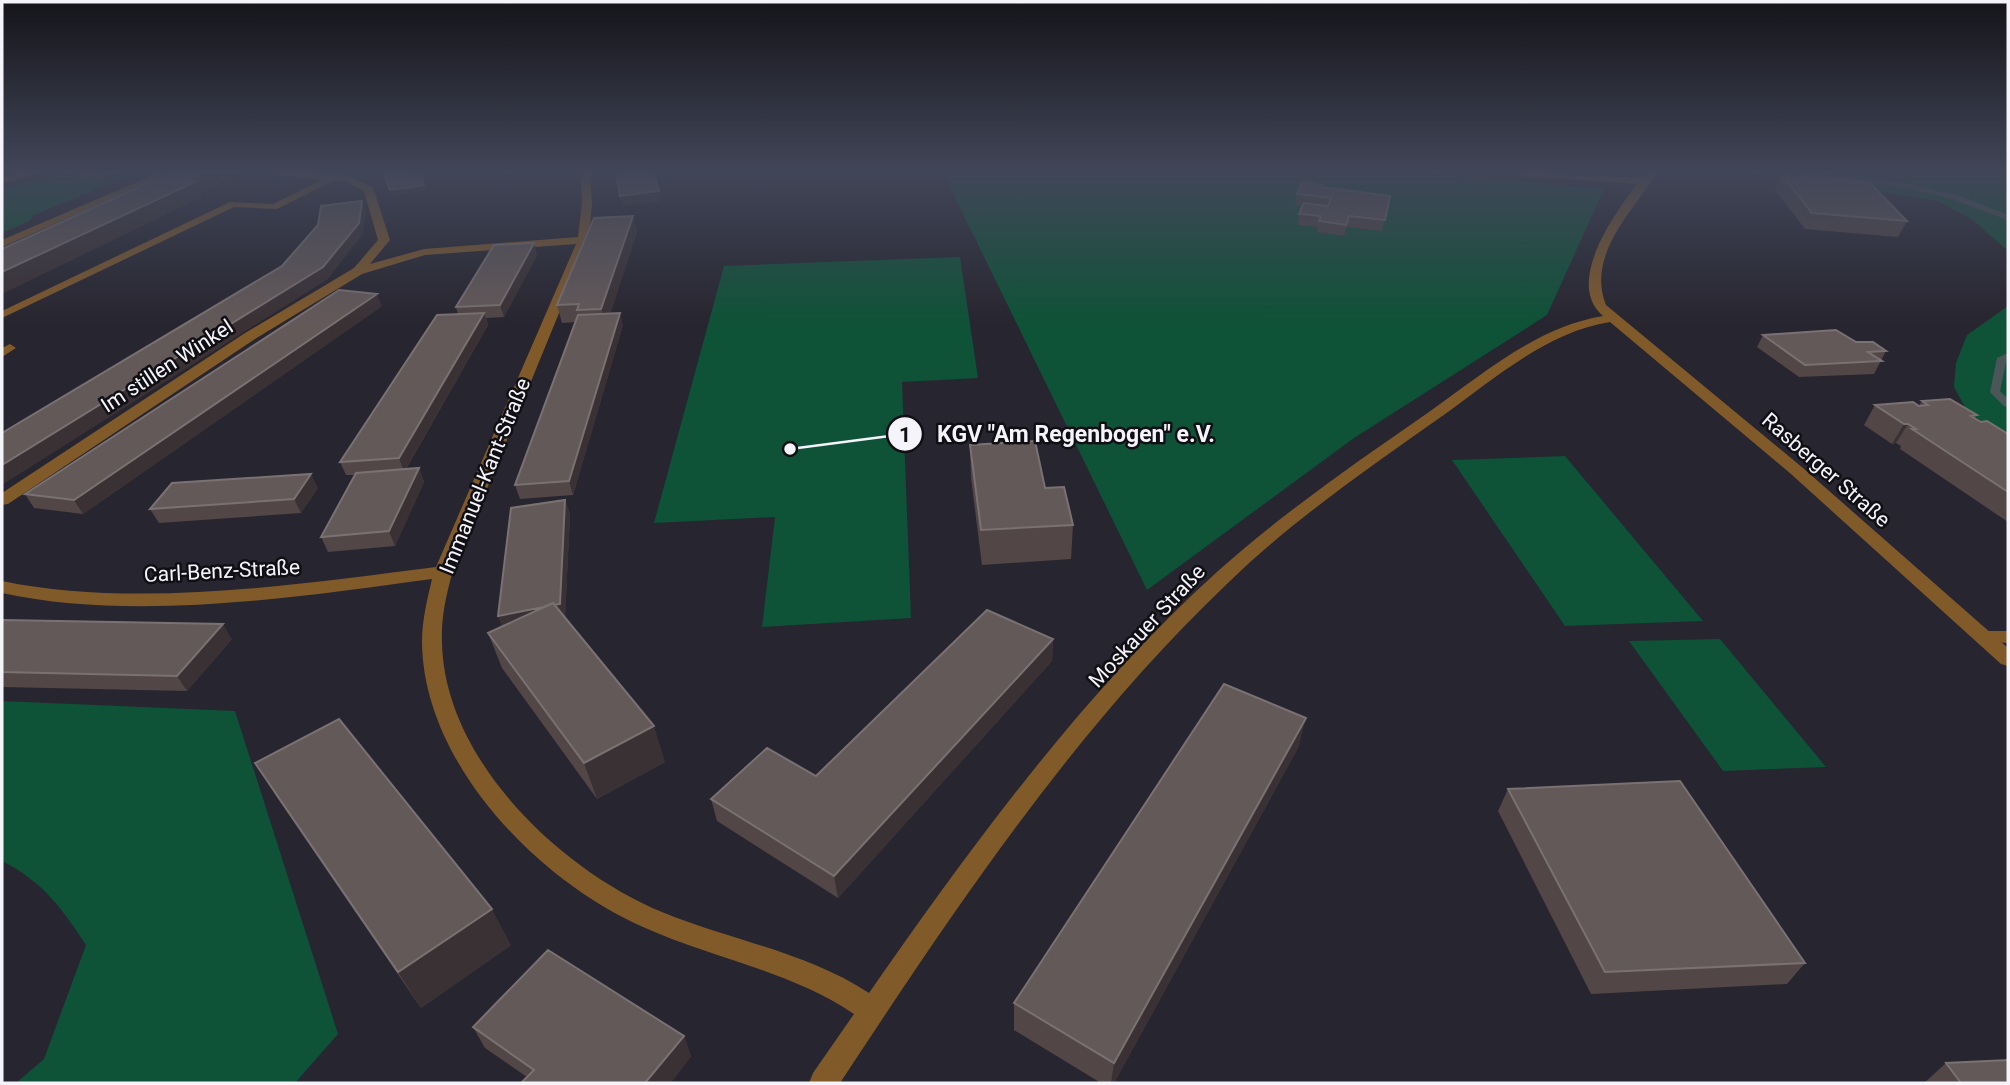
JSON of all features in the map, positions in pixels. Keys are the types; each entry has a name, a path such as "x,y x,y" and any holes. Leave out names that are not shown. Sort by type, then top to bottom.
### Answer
{"street":[{"path":"2,244 49,224"},
{"path":"379,224 384,240"},
{"name":"Immanuel-Kant-Straße","path":"585,224 583,240 444,572 432,643 436,681 448,721 471,762 510,814 577,877 626,906 690,935 804,974 837,988 872,1010"},
{"name":"Rasberger Straße","path":"1616,224 1593,280 1594,298 1612,318 1797,471 2008,659"},
{"name":"Im stillen Winkel","path":"358,271 384,240 402,248 424,252"},
{"name":"Im stillen Winkel","path":"2,500 250,336 358,271 424,252 583,240"},
{"name":"Moskauer Straße","path":"823,1083 978,862 1129,672 1200,599 1270,535 1334,485 1508,364 1553,336 1576,326 1612,318"},
{"name":"Carl-Benz-Straße","path":"2,587 49,595 192,598 277,593 444,572"}],"lane":[{"path":"2,315 192,224"},
{"path":"1985,637 2008,636"}],"green space":[{"path":"2,224 23,224 2,233"},
{"path":"968,224 1588,224 1547,315 1354,438 1147,590"},
{"path":"1977,224 2008,224 2008,251"},
{"path":"960,257 978,378 902,382 911,618 762,627 775,517 654,523 724,266"},
{"path":"2008,306 2008,440 1967,411 1954,387 1956,363 1967,335"},
{"path":"1565,456 1703,621 1565,626 1452,460"},
{"path":"1720,639 1826,767 1723,771 1629,641"},
{"path":"2,701 235,711 338,1034 295,1083 16,1083 44,1059 86,945 40,887 2,861"}],"building":[{"path":"58,224 106,224 2,272 2,249"},
{"path":"358,224 323,267 2,465 2,433 282,266 318,225"},
{"path":"592,224 630,224 601,309 577,310 579,304 557,305"},
{"path":"534,243 500,305 456,307 494,245"},
{"path":"339,290 377,294 74,500 25,494"},
{"path":"484,313 399,458 340,462 437,315"},
{"path":"620,313 569,481 515,485 578,315"},
{"path":"1836,330 1856,342 1873,342 1886,351 1868,352 1882,361 1805,365 1763,335"},
{"path":"1950,399 1977,415 1971,416 1981,422 1987,421 2008,434 2008,492 1912,429 1916,429 1875,405 1913,402 1919,406 1928,405 1922,401"},
{"path":"1035,441 1045,488 1064,487 1073,525 981,530 970,445"},
{"path":"419,468 389,531 321,537 356,473"},
{"path":"311,474 294,499 150,509 172,483"},
{"path":"565,500 560,604 553,603 498,616 511,508"},
{"path":"553,603 654,726 584,763 488,633"},
{"path":"987,610 1053,639 834,876 711,799 767,748 816,776"},
{"path":"3,620 223,624 177,676 2,672"},
{"path":"1224,684 1306,718 1114,1063 1014,1003"},
{"path":"339,719 492,909 398,972 255,763"},
{"path":"1680,781 1805,963 1605,972 1508,789"},
{"path":"548,950 684,1036 645,1083 521,1083 534,1070 473,1027"},
{"path":"2008,1060 2008,1083 1961,1083 1946,1063"}],"waterway":[{"path":"2008,356 2002,358 1995,392 2008,404"}],"place":[{"name":"KGV \"Am Regenbogen\" e.V.","path":"790,449"}]}
